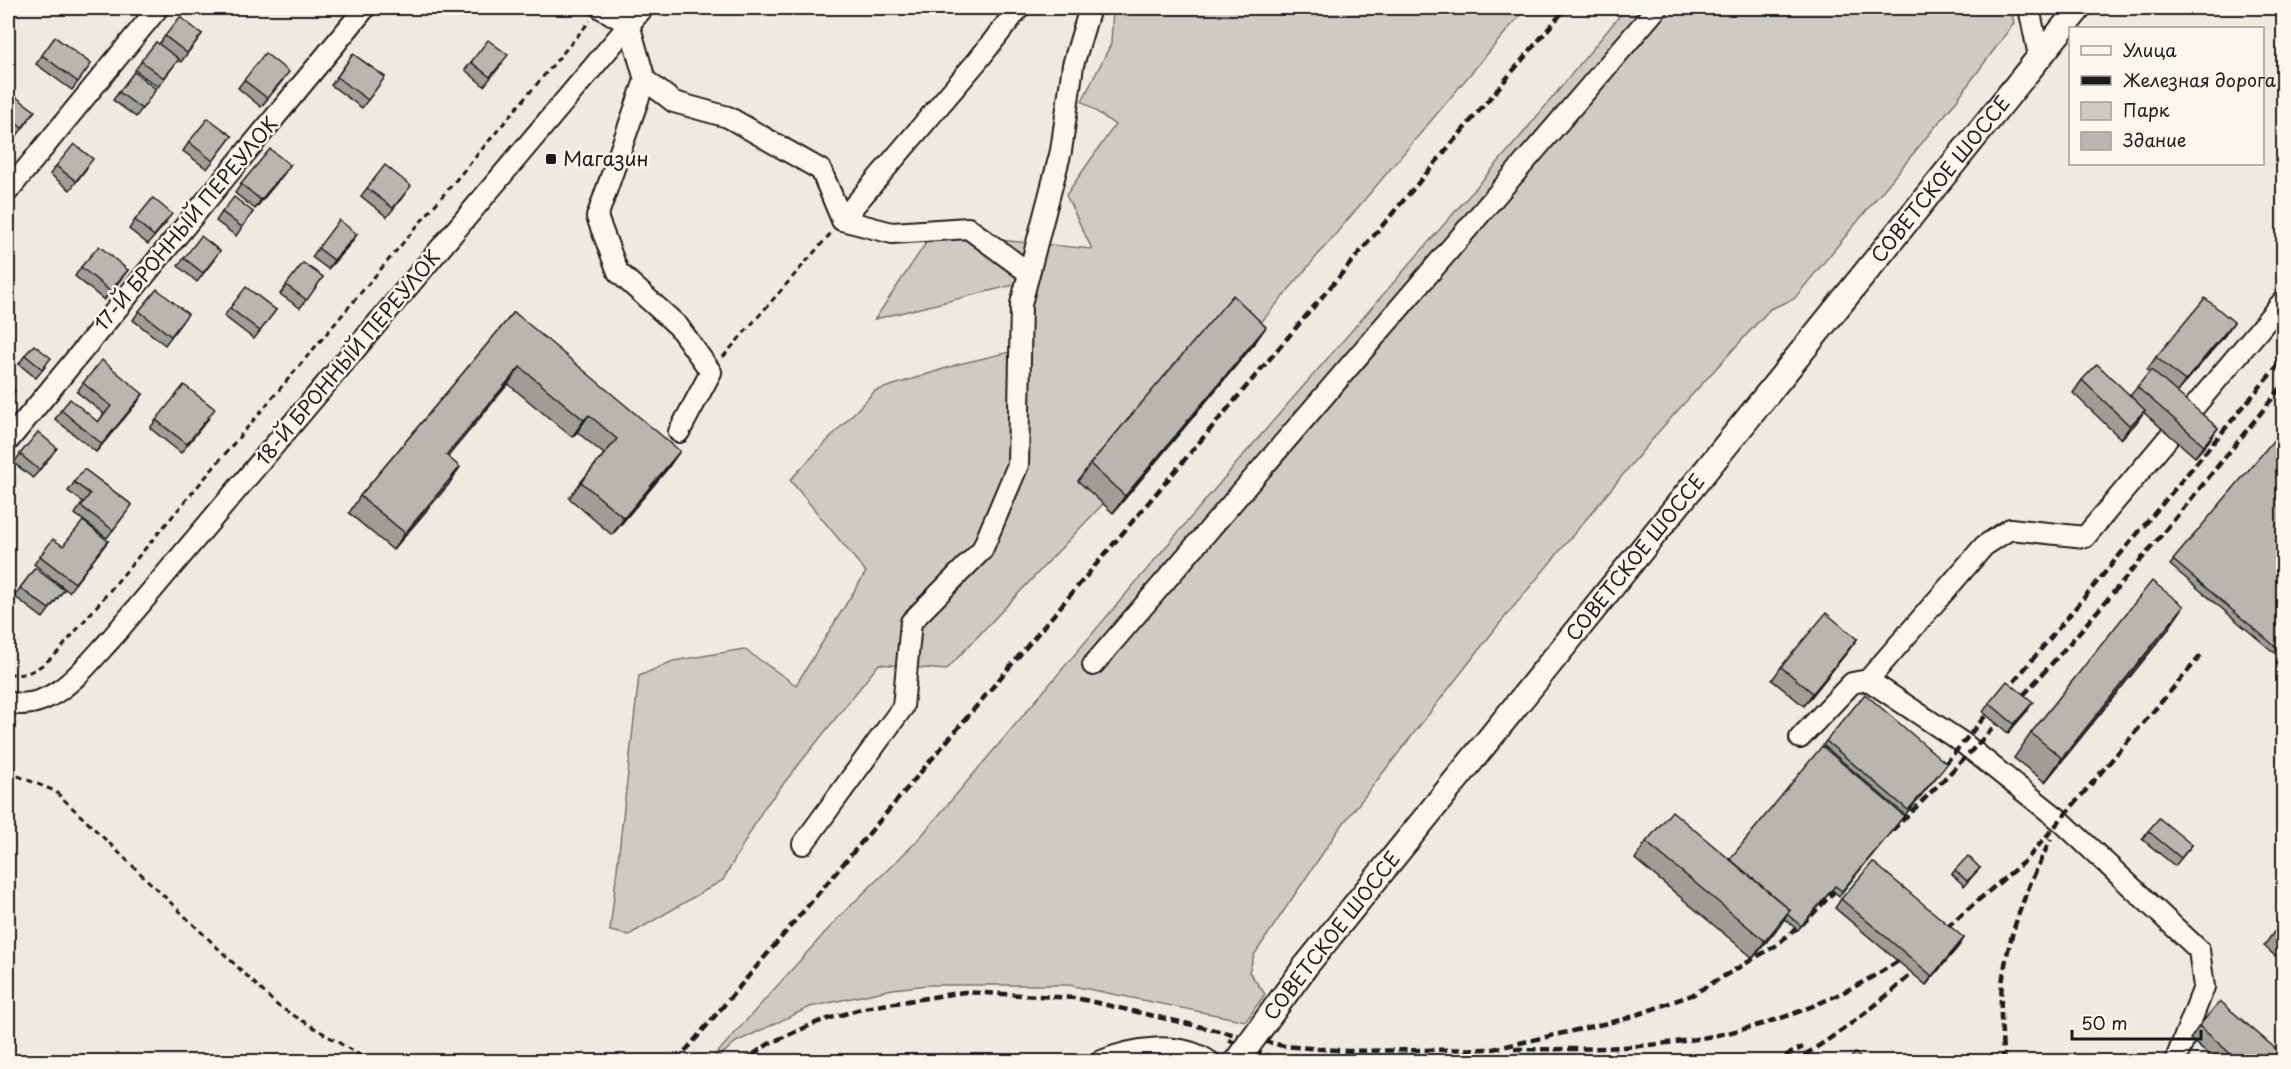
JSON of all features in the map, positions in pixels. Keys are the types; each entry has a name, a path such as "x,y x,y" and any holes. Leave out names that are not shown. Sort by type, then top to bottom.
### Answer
{"main road":[{"name":"СОВЕТСКОЕ ШОССЕ","path":"1236,1062 1305,967 2079,8"}],"street":[{"path":"8,191 158,8"},
{"name":"17-Й БРОННЫЙ ПЕРЕУЛОК","path":"8,441 365,8"},
{"path":"601,8 629,24 645,80 597,217 618,272 678,326 711,372 679,432"},
{"name":"18-Й БРОННЫЙ ПЕРЕУЛОК","path":"9,705 45,700 75,677 111,639 643,8"},
{"path":"842,220 979,59 1019,8"},
{"path":"803,844 903,707 911,622 982,550 1018,465 1021,304 1061,151 1073,65 1090,8"},
{"path":"1094,665 1309,411 1657,8"},
{"path":"2029,8 2039,56"},
{"path":"645,80 674,102 728,117 821,170 842,220"},
{"path":"842,220 892,233 968,228 1029,273"},
{"path":"1800,738 1852,683 1868,680 1984,546 2010,529 2085,537 2283,300"},
{"path":"1868,680 1963,743 2061,821 2199,950 2204,987 2175,1062"},
{"path":"1099,1062 1137,1051 1170,1048 1203,1057 1210,1062"}],"path":[{"path":"8,673 14,675 36,671 58,652 601,8"},
{"path":"711,372 842,220"},
{"path":"8,772 55,791 278,1006 371,1062"}],"green space":[{"path":"1113,8 1526,8 1151,453 946,670 879,664 764,808 723,880 629,935 610,931 639,676 673,661 744,649 796,685 866,572 790,480 875,391 959,364 1031,347 1030,281 875,319 928,240 957,236 1092,249 1066,195 1115,125 1082,101 1111,44"},
{"path":"1626,8 2011,8 2014,23 1953,105 1794,299 1770,309 1660,430 1496,628 1339,829 1254,955 1249,972 1265,994 1246,1021 1068,985 928,985 893,989 810,1007 736,1042 714,1061 709,1062 839,917 916,842 1241,458 1520,137"},
{"path":"2283,50 2283,78 2276,66"}],"building":[{"path":"180,17 202,34 187,53 165,36"},
{"path":"55,37 91,64 78,82 42,55"},
{"path":"488,40 508,55 490,77 471,62"},
{"path":"156,42 179,59 164,78 141,61"},
{"path":"265,53 289,72 267,98 244,80"},
{"path":"353,54 385,77 368,100 337,77"},
{"path":"134,72 156,89 142,109 119,92"},
{"path":"16,97 35,111 22,128 8,117 8,107"},
{"path":"208,118 232,136 213,161 189,142"},
{"path":"74,144 93,159 76,181 56,166"},
{"path":"270,149 290,165 261,200 241,184"},
{"path":"385,165 411,186 393,208 367,188"},
{"path":"234,197 253,212 242,227 222,212"},
{"path":"153,198 172,214 154,236 135,220"},
{"path":"339,220 357,234 334,260 318,248"},
{"path":"201,236 220,251 203,273 184,258"},
{"path":"99,246 128,270 110,291 81,267"},
{"path":"303,263 323,277 307,300 286,285"},
{"path":"246,287 276,310 260,331 230,308"},
{"path":"157,289 188,314 171,336 139,311"},
{"path":"1233,295 1266,327 1125,496 1090,464"},
{"path":"2205,298 2234,322 2185,381 2156,357"},
{"path":"514,312 680,451 624,518 581,482 617,439 589,415 584,420 520,367 446,455 460,467 405,533 360,496"},
{"path":"34,345 51,358 42,369 25,355"},
{"path":"102,360 143,394 102,444 61,410 70,399 98,422 111,406 83,383"},
{"path":"2097,364 2145,410 2130,426 2082,380"},
{"path":"2151,370 2218,428 2204,445 2137,387"},
{"path":"8,384 15,391 8,400"},
{"path":"184,385 215,409 187,444 156,420"},
{"path":"2283,429 2283,653 2173,560"},
{"path":"38,432 57,448 39,470 20,454"},
{"path":"84,469 132,505 113,530 81,506 90,494 74,482"},
{"path":"83,521 108,541 75,583 40,556 53,539 63,546"},
{"path":"35,568 64,590 49,609 20,588"},
{"path":"2152,581 2184,606 2062,758 2031,733"},
{"path":"1826,613 1857,639 1813,693 1781,667"},
{"path":"8,615 15,621 8,630"},
{"path":"2007,681 2033,702 2014,724 1989,703"},
{"path":"1865,694 1947,764 1908,810 1826,741"},
{"path":"1822,746 1904,816 1842,891 1835,886 1801,926 1787,914 1790,910 1730,859"},
{"path":"1672,811 1790,910 1765,941 1646,842"},
{"path":"2159,818 2192,845 2181,858 2148,831"},
{"path":"1968,856 1980,868 1967,881 1955,870"},
{"path":"1873,862 1964,938 1932,976 1841,899"},
{"path":"2220,1001 2283,1055 2283,1062 2240,1062 2199,1026"},
{"path":"1855,1053 1865,1062 1848,1062"},
{"path":"1608,1057 1608,1062 1495,1062 1495,1058"}],"railway":[{"path":"676,1062 1566,8"},
{"path":"1936,775 2284,358"},
{"path":"1882,840 1989,732 2040,676 2140,561 2284,384"},
{"path":"1936,936 2027,859 2204,652"},
{"path":"2003,1062 2001,997 2007,956 2025,896 2051,839"},
{"path":"742,1062 770,1043 818,1022 864,1008 964,992 1076,998 1284,1046 1348,1051 1493,1049 1625,1019 1692,995 1775,946 1809,918 1845,880"},
{"path":"1514,1049 1622,1047 1721,1034 1768,1022 1815,1005 1863,982 1911,953"},
{"path":"1793,1062 1861,1016 1924,962"},
{"path":"1228,1040 1284,1062"},
{"path":"1773,1062 1803,1047"}],"place":[{"name":"Магазин","path":"551,159"}]}
